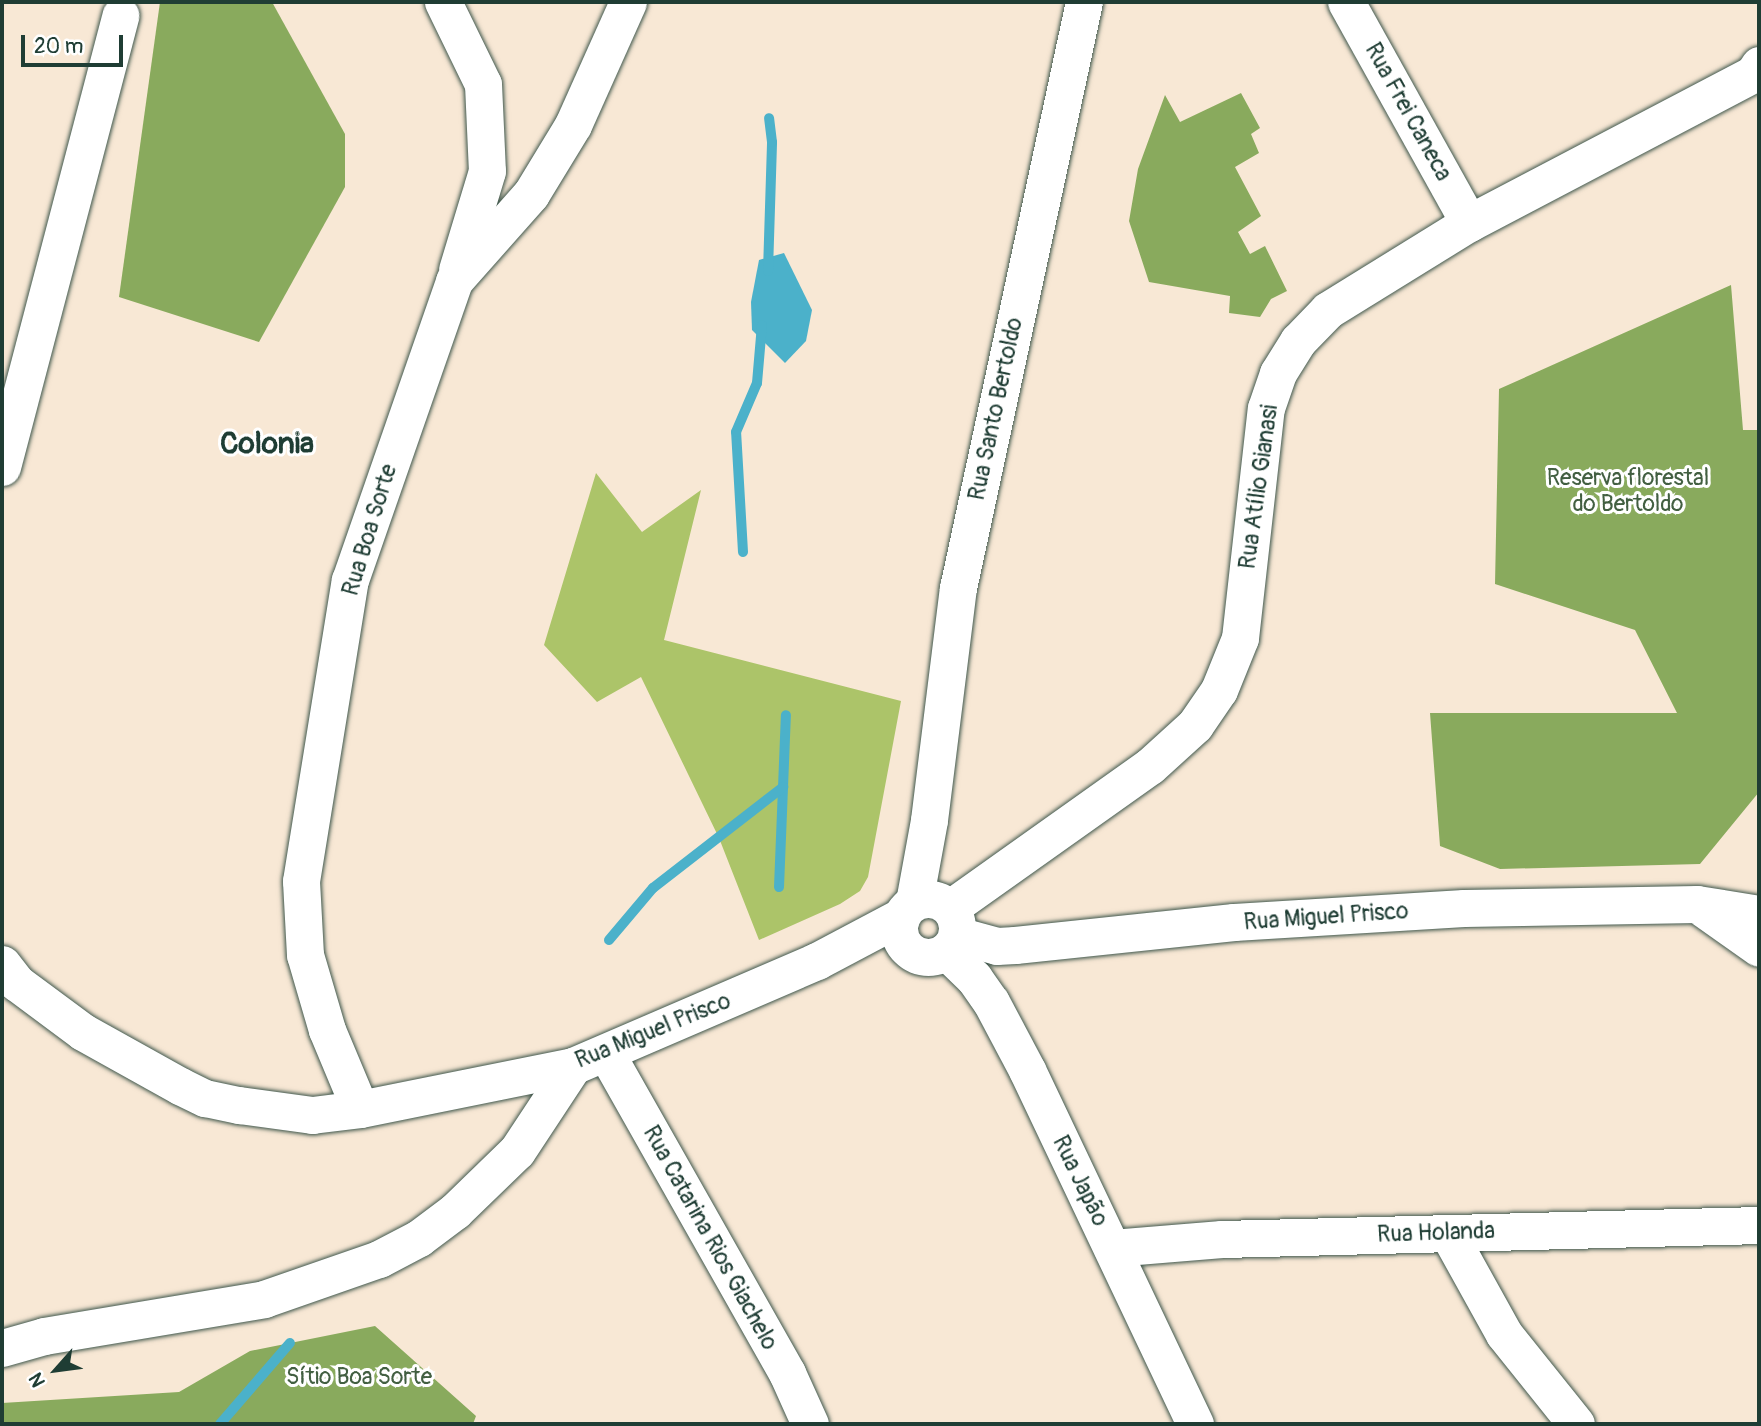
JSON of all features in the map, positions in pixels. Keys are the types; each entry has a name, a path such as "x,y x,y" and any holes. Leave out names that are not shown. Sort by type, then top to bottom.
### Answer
{"street":[{"path":"443,2 483,84 487,171 454,281"},
{"name":"Rua Boa Sorte","path":"360,1109 327,1030 305,955 301,881 350,580 454,281 531,194 573,125 628,2"},
{"name":"Rua Santo Bertoldo","path":"935,919 929,820 958,588 1084,2"},
{"name":"Rua Frei Caneca","path":"1346,2 1469,223"},
{"path":"2,467 121,15"},
{"name":"Rua Atílio Gianasi","path":"935,919 1150,766 1195,725 1219,690 1240,638 1266,408 1278,373 1298,341 1328,310 1469,223 1756,69"},
{"path":"1697,904 1759,948"},
{"name":"Rua Miguel Prisco","path":"2,964 17,983 83,1032 205,1098 312,1115 360,1109 590,1059 817,961 935,919 997,946 1234,922 1464,908 1697,904 1759,914"},
{"name":"Rua Miguel Prisco","path":"817,961 910,951 929,957 935,919"},
{"name":"Rua Japão","path":"935,919 991,1002 1195,1424"},
{"path":"2,1348 44,1336 264,1299 379,1259 419,1238 455,1212 517,1151 590,1059"},
{"name":"Rua Catarina Rios Giachelo","path":"590,1059 787,1373 810,1424"},
{"name":"Rua Holanda","path":"1112,1248 1223,1239 1759,1225"},
{"path":"1448,1233 1504,1335 1576,1424"}],"green space":[{"path":"160,2 272,2 345,134 345,187 259,342 119,297"},
{"path":"1241,93 1260,128 1251,134 1259,153 1235,167 1261,216 1238,232 1250,254 1265,246 1287,291 1271,299 1260,317 1229,313 1230,296 1149,282 1129,221 1138,169 1165,95 1180,122"},
{"name":"Reserva florestal do Bertoldo","path":"1731,285 1743,430 1759,430 1759,792 1700,864 1500,869 1440,846 1430,713 1677,713 1635,630 1495,584 1499,389"},
{"path":"596,473 642,532 701,490 664,640 901,701 868,877 860,891 840,904 759,940 719,838 641,677 597,702 544,645"},
{"name":"Sítio Boa Sorte","path":"375,1326 476,1416 473,1424 2,1424 2,1403 179,1392 250,1351"}],"water":[{"path":"784,253 812,310 806,341 785,363 752,330 751,302 759,260"}],"waterway":[{"path":"768,271 772,142 769,118"},
{"path":"743,552 736,432 757,383 762,325"},
{"path":"779,887 786,715"},
{"path":"609,940 653,888 783,787"},
{"path":"220,1424 290,1343"}],"district":[{"name":"Colonia","path":"267,444"}]}
